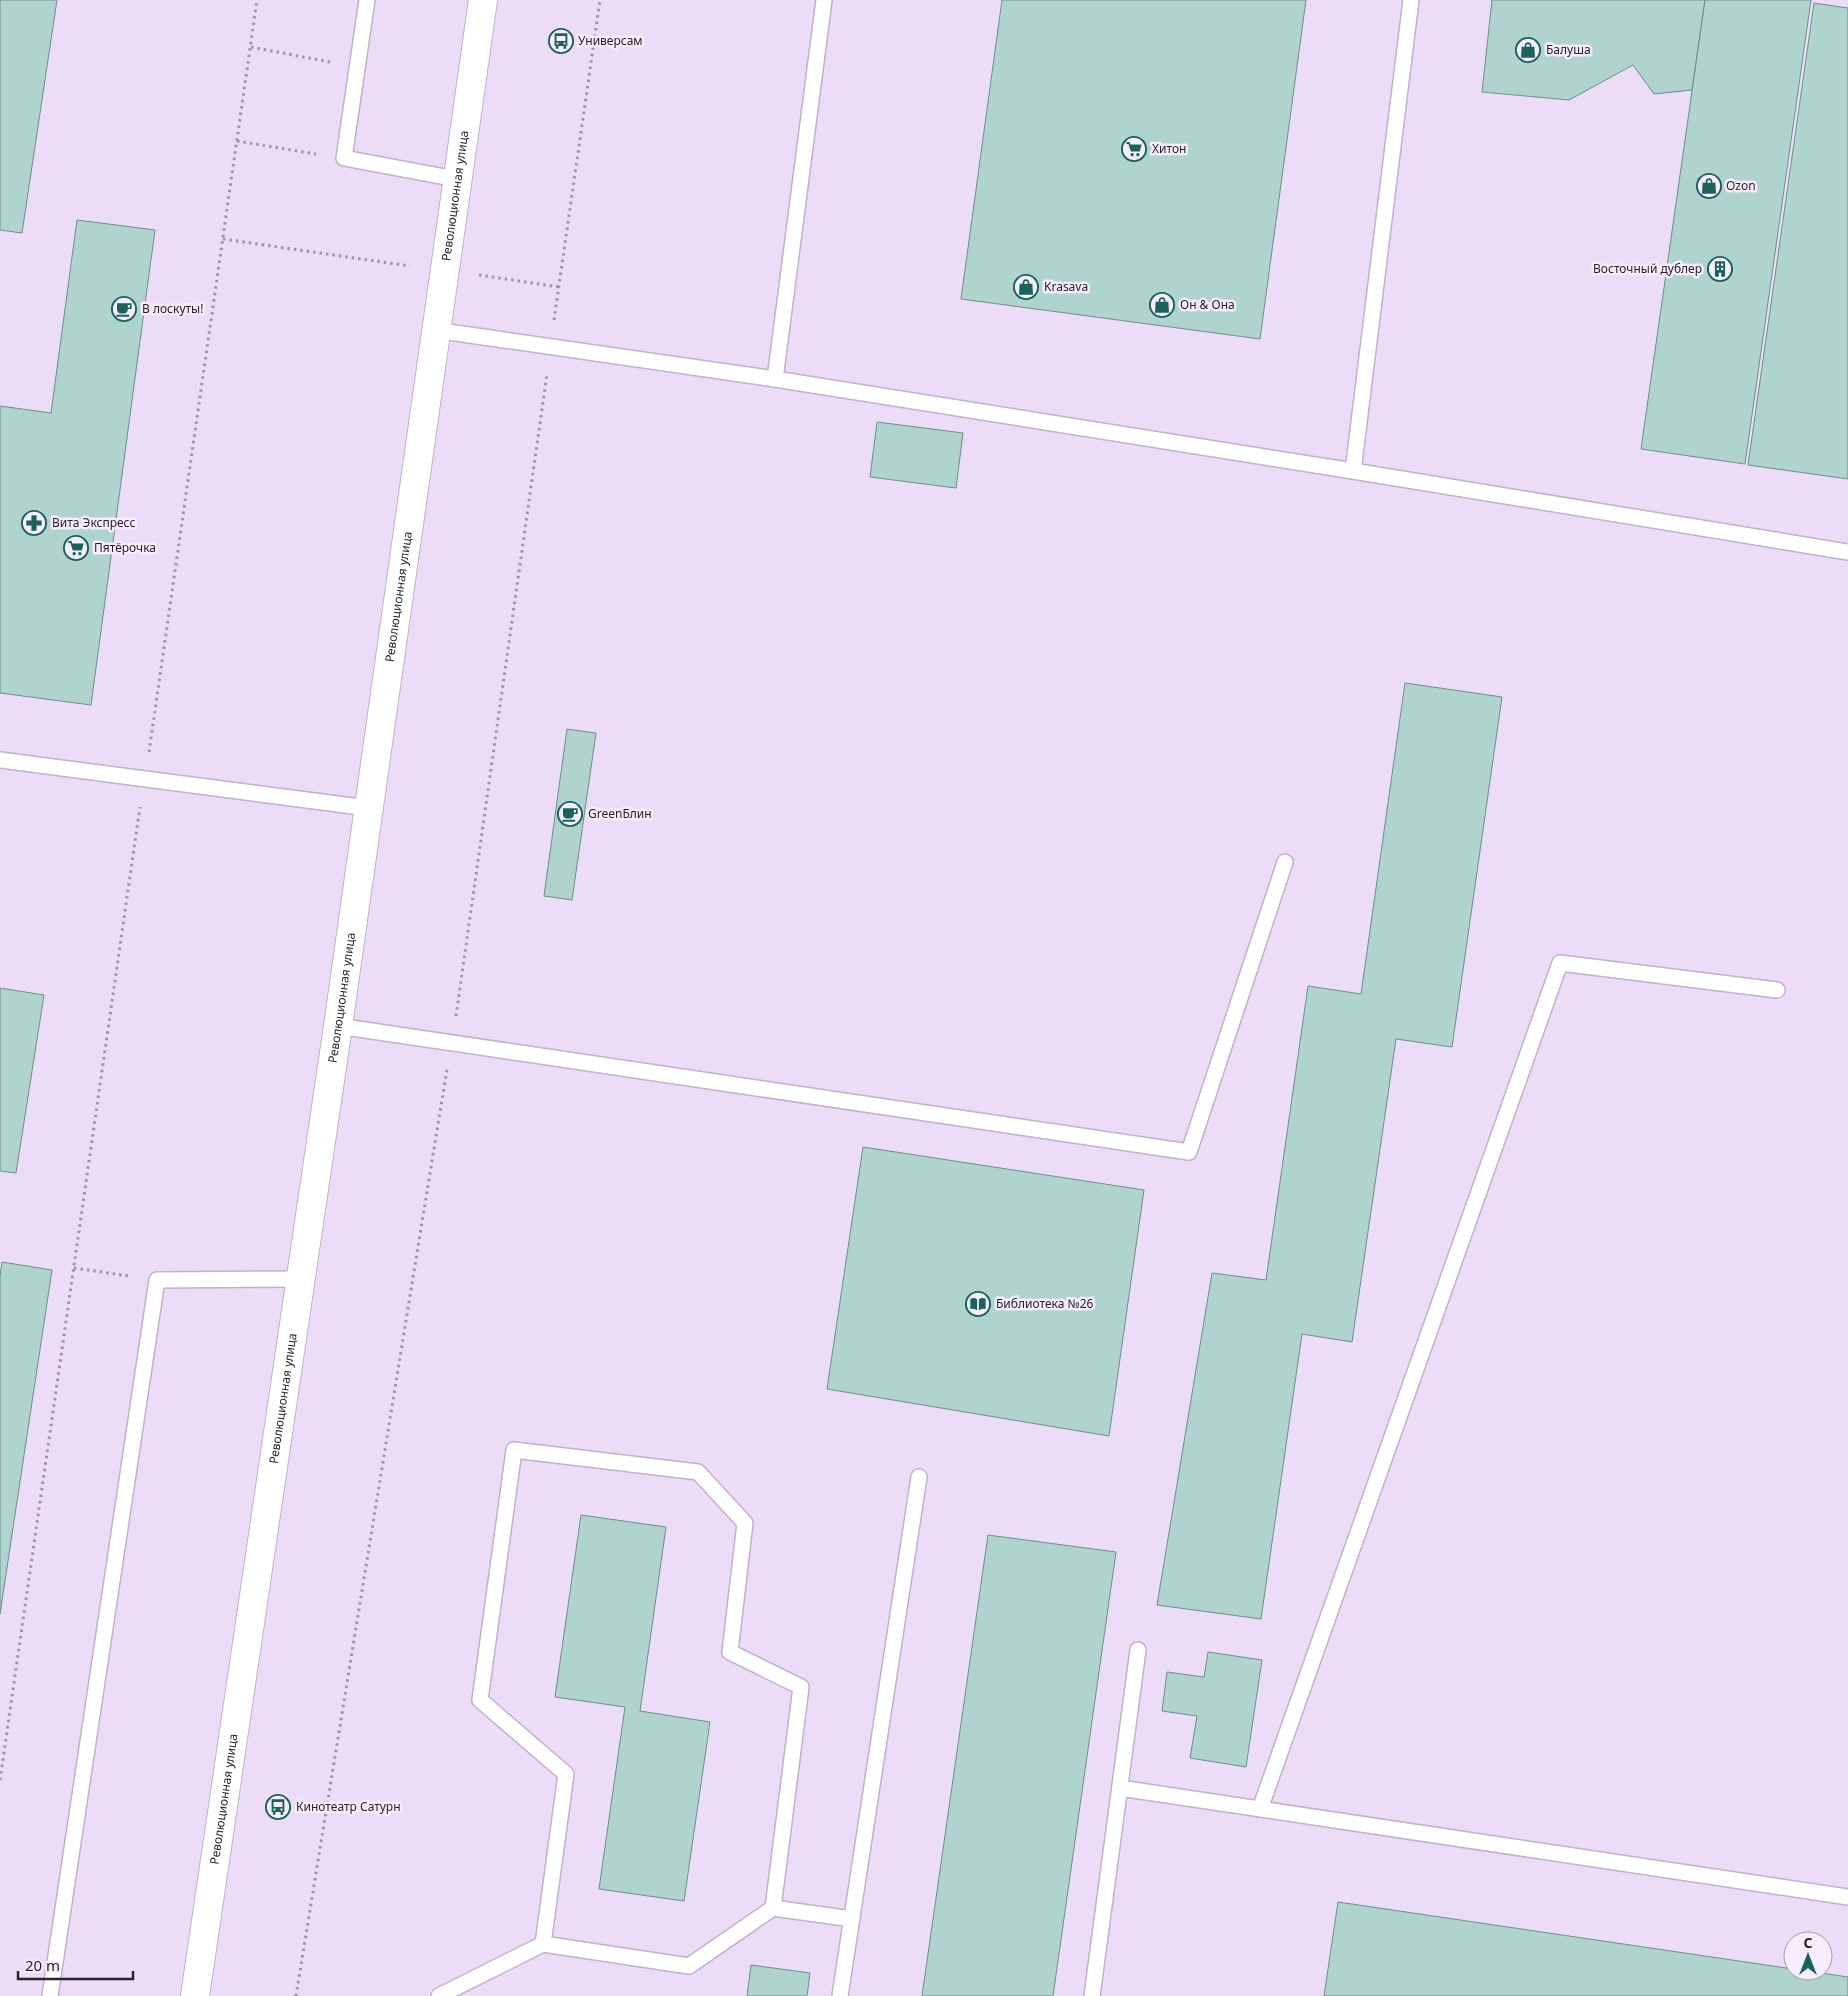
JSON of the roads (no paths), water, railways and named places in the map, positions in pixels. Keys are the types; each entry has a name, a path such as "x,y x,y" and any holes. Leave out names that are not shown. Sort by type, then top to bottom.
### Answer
{"main road":[{"name":"Революционная улица","path":"195,1996 299,1278 338,1026 456,179 483,0"}],"lane":[{"path":"368,0 344,158 456,179"},
{"path":"775,379 824,0"},
{"path":"1353,470 1411,0"},
{"path":"435,330 775,379 1353,470 1848,552"},
{"path":"0,760 368,808"},
{"path":"338,1026 1189,1152 1285,862"},
{"path":"1260,1809 1560,963 1777,990"},
{"path":"50,1996 157,1280 299,1278"},
{"path":"543,1944 566,1774 480,1700 514,1450 698,1472 745,1523 730,1652 801,1687 773,1908"},
{"path":"840,1996 919,1477"},
{"path":"1092,1996 1138,1650"},
{"path":"1120,1788 1848,1897"},
{"path":"439,1996 543,1944 689,1966 773,1908 852,1919"}],"place":[{"name":"Универсам","path":"561,41"},
{"name":"Балуша","path":"1528,50"},
{"name":"Хитон","path":"1134,149"},
{"name":"Ozon","path":"1709,186"},
{"name":"Восточный дублер","path":"1720,269"},
{"name":"Krasava","path":"1026,287"},
{"name":"Он & Она","path":"1162,305"},
{"name":"В лоскуты!","path":"124,309"},
{"name":"Вита Экспресс","path":"34,523"},
{"name":"Пятёрочка","path":"76,548"},
{"name":"GreenБлин","path":"570,814"},
{"name":"Библиотека №26","path":"978,1304"},
{"name":"Кинотеатр Сатурн","path":"278,1807"}]}
